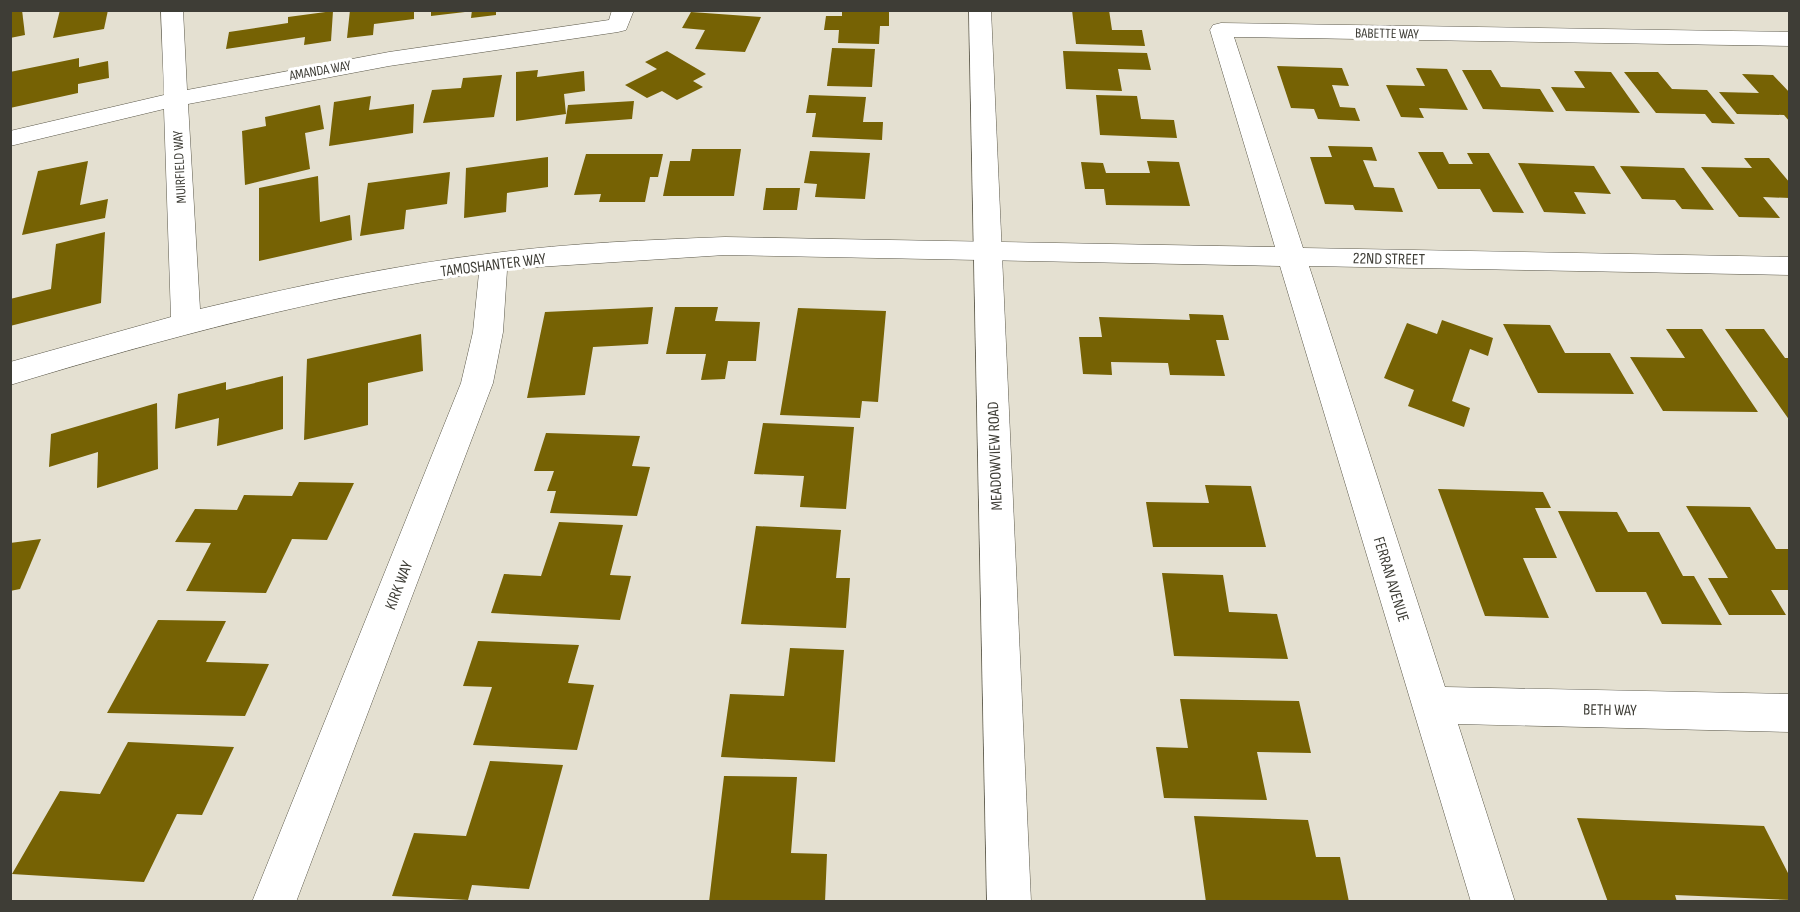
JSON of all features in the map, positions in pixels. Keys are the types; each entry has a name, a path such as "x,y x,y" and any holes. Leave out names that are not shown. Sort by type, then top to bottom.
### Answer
{"street":[{"name":"MUIRFIELD WAY","path":"172,10 186,323"},
{"name":"AMANDA WAY","path":"10,139 176,99 403,55 618,24 623,10"},
{"name":"MEADOWVIEW ROAD","path":"980,10 1009,902"},
{"name":"BABETTE WAY","path":"1292,256 1221,30 1790,39"},
{"name":"TAMOSHANTER WAY","path":"10,374 186,323 300,296 494,262 611,251 725,246 988,250"},
{"name":"22ND STREET","path":"988,250 1790,266"},
{"name":"FERRAN AVENUE","path":"1292,256 1493,902"},
{"name":"KIRK WAY","path":"274,902 477,383 489,332 494,262"},
{"name":"BETH WAY","path":"1431,705 1790,713"}],"building":[{"path":"10,10 22,10 25,35 10,38"},
{"path":"60,10 108,10 104,29 53,38"},
{"path":"350,10 414,10 414,19 374,24 373,35 347,38"},
{"path":"431,10 465,10 465,12 431,16"},
{"path":"472,10 496,10 496,15 471,18"},
{"path":"842,10 889,10 889,26 880,26 879,44 838,43 839,30 824,30 826,16 842,16"},
{"path":"1072,10 1109,10 1112,30 1142,30 1145,46 1076,44"},
{"path":"333,11 331,41 304,45 305,37 226,49 229,32 288,23 288,17"},
{"path":"691,12 761,17 745,52 695,49 705,30 682,28"},
{"path":"832,48 875,49 872,87 827,86"},
{"path":"667,51 706,74 693,81 703,87 677,100 662,91 647,98 625,85 657,69 645,62"},
{"path":"1063,51 1147,53 1151,70 1118,69 1122,91 1066,89"},
{"path":"79,58 79,67 108,61 109,78 78,84 78,93 10,108 10,72"},
{"path":"1277,66 1342,68 1349,86 1332,85 1340,107 1355,108 1360,121 1318,119 1314,109 1291,108"},
{"path":"1416,68 1447,69 1468,110 1419,108 1424,118 1401,117 1386,85 1425,86"},
{"path":"538,70 537,77 584,71 585,91 564,94 566,114 516,121 516,72"},
{"path":"1462,70 1491,70 1501,87 1540,89 1554,112 1483,109"},
{"path":"1574,71 1611,72 1640,113 1566,111 1551,87 1585,88"},
{"path":"1624,72 1658,72 1672,89 1707,90 1735,124 1712,123 1705,114 1656,113"},
{"path":"1742,74 1773,75 1790,93 1790,122 1784,115 1737,114 1719,92 1759,93"},
{"path":"502,75 494,117 423,123 432,90 461,88 463,78"},
{"path":"809,95 866,97 863,122 883,122 882,140 812,137 816,113 806,113"},
{"path":"1096,95 1137,96 1141,119 1174,120 1177,138 1100,135"},
{"path":"371,96 369,110 414,104 413,133 329,146 334,102"},
{"path":"634,101 632,119 565,124 568,105"},
{"path":"320,105 324,129 305,133 310,169 245,185 242,131 266,126 265,117"},
{"path":"1328,146 1372,147 1377,161 1363,160 1374,187 1394,188 1403,212 1355,210 1353,205 1325,204 1310,157 1332,157"},
{"path":"692,149 741,149 734,196 663,196 670,161 690,161"},
{"path":"810,151 870,153 865,199 815,197 817,184 804,183"},
{"path":"1418,152 1443,152 1449,164 1473,164 1467,153 1489,153 1524,213 1493,212 1480,189 1438,189"},
{"path":"586,154 663,154 658,177 650,177 645,202 599,202 601,194 574,195"},
{"path":"548,157 548,187 507,193 506,212 464,218 466,168"},
{"path":"1744,158 1769,158 1790,183 1790,198 1763,197 1780,218 1739,217 1701,167 1752,168"},
{"path":"88,161 80,205 108,199 105,218 22,235 38,171"},
{"path":"1147,161 1179,162 1190,206 1106,205 1104,189 1085,189 1081,162 1103,163 1106,173 1150,173"},
{"path":"1518,163 1594,166 1611,194 1574,192 1586,214 1544,212"},
{"path":"1620,166 1684,168 1714,210 1682,209 1675,200 1642,199"},
{"path":"450,172 447,204 406,210 404,229 360,236 368,183"},
{"path":"318,176 320,222 350,215 352,240 259,261 259,188"},
{"path":"766,188 800,188 797,210 763,210"},
{"path":"105,232 101,303 10,326 10,299 51,289 56,244"},
{"path":"653,307 648,344 593,347 585,395 527,398 545,312"},
{"path":"675,307 718,307 715,321 760,322 756,361 728,361 725,379 701,380 706,354 666,354"},
{"path":"798,308 886,311 878,402 862,401 860,418 780,415"},
{"path":"1189,314 1223,315 1229,340 1216,340 1225,376 1170,375 1168,363 1111,362 1112,375 1083,374 1079,337 1102,337 1099,317 1190,320"},
{"path":"1442,320 1493,338 1488,356 1470,349 1452,401 1470,408 1464,427 1408,406 1414,390 1384,378 1407,323 1437,334"},
{"path":"1503,324 1550,325 1565,353 1610,353 1634,394 1538,393"},
{"path":"1666,329 1702,329 1758,412 1663,411 1630,357 1685,358"},
{"path":"1725,329 1764,329 1785,358 1790,358 1790,421"},
{"path":"421,334 423,371 368,383 368,425 304,440 307,359"},
{"path":"283,376 283,429 217,446 219,418 175,429 178,394 226,382 226,390"},
{"path":"157,403 158,469 97,488 98,452 49,467 51,434"},
{"path":"763,423 854,427 846,509 800,507 804,476 754,474"},
{"path":"546,433 640,436 632,466 650,467 637,516 550,513 556,491 547,491 554,471 534,471"},
{"path":"299,482 354,483 327,540 292,539 266,593 186,591 211,543 175,542 195,509 237,510 244,495 292,496"},
{"path":"1205,485 1251,486 1266,547 1153,547 1146,502 1209,503"},
{"path":"1438,489 1543,492 1551,508 1535,508 1557,558 1523,558 1549,618 1485,616"},
{"path":"1686,506 1750,507 1776,549 1790,549 1790,590 1771,590 1786,615 1729,615 1708,578 1728,578"},
{"path":"1558,511 1617,512 1628,532 1659,532 1683,576 1694,576 1722,625 1662,624 1646,592 1596,592"},
{"path":"559,522 623,525 610,575 631,576 620,620 491,613 504,574 541,576"},
{"path":"756,526 841,530 836,578 850,578 846,628 741,624"},
{"path":"41,539 20,589 10,591 10,543"},
{"path":"1162,573 1223,575 1229,612 1277,614 1288,659 1174,656"},
{"path":"158,620 226,621 206,662 269,664 245,716 107,713"},
{"path":"478,641 579,645 568,683 594,685 577,750 473,745 492,687 463,686"},
{"path":"790,648 844,650 835,762 721,757 730,694 784,696"},
{"path":"1180,699 1299,701 1311,753 1257,752 1267,800 1164,798 1156,747 1188,748"},
{"path":"128,742 234,747 202,815 177,814 144,882 12,874 60,791 100,794"},
{"path":"490,761 563,765 529,889 472,885 468,900 392,896 414,833 466,836"},
{"path":"724,776 797,777 791,853 827,854 825,902 709,902"},
{"path":"1194,816 1308,820 1316,857 1340,857 1349,902 1206,902"},
{"path":"1577,818 1764,826 1790,877 1790,900 1675,895 1677,902 1608,902"}]}
